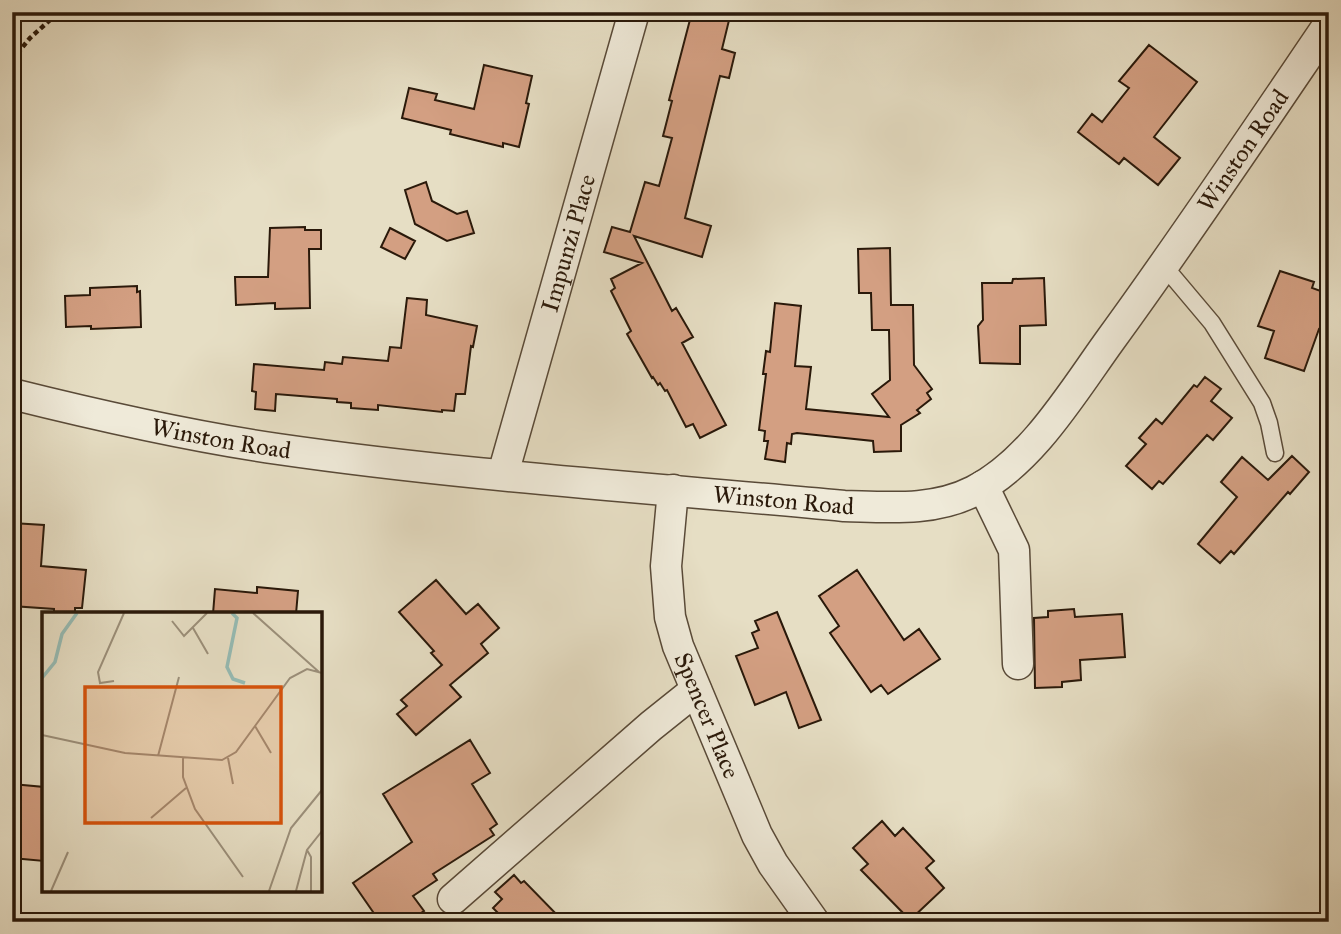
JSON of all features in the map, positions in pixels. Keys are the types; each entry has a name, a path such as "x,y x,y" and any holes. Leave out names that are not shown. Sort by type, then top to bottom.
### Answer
{"street":[{"name":"Impunzi Place","path":"503,474 634,12"},
{"name":"Winston Road","path":"12,394 122,422 239,443 379,463 844,506 905,508 941,504 983,486 1034,443 1164,266 1329,24"},
{"path":"983,486 1014,550 1018,664"},
{"name":"Spencer Place","path":"673,490 666,566 667,597 678,646 757,835 773,864 814,922"},
{"path":"453,899 696,690"}],"lane":[{"path":"1164,266 1212,323 1262,403 1275,453"}],"path":[{"path":"12,60 30,38 59,12"}],"building":[{"path":"692,12 731,12 722,49 735,53 729,78 720,76 685,218 711,226 702,257 634,236 672,311 676,308 693,337 682,343 726,425 700,438 693,424 686,427 667,390 652,378 627,334 631,331 611,291 615,288 611,279 642,263 604,252 612,227 630,232 645,182 659,186 672,138 663,136 672,101 669,100"},
{"path":"1149,45 1197,82 1154,137 1180,158 1158,185 1124,158 1119,164 1078,132 1092,114 1102,122 1129,88 1119,81"},
{"path":"484,65 532,76 519,147 503,143 503,147 450,134 451,130 402,118 409,88 437,94 435,100 474,109"},
{"path":"426,182 432,201 457,214 467,211 474,233 447,241 415,224 405,190"},
{"path":"305,227 305,230 321,230 321,249 309,249 310,308 275,309 275,303 236,305 235,277 268,277 270,228"},
{"path":"390,228 415,241 405,259 381,247"},
{"path":"890,248 891,305 913,305 914,365 932,389 927,393 931,399 917,410 920,413 901,425 901,451 874,452 873,441 797,433 792,434 791,444 787,443 785,462 765,459 768,441 764,441 765,431 759,430 766,374 763,374 766,351 770,352 775,303 801,306 795,366 811,367 806,409 889,417 872,394 890,380 889,330 872,330 871,293 859,293 858,249"},
{"path":"1280,271 1314,282 1312,288 1329,294 1329,333 1319,329 1304,371 1265,358 1274,331 1258,326"},
{"path":"1044,278 1046,325 1020,326 1020,364 980,363 978,326 983,320 982,283 1012,283 1013,279"},
{"path":"137,286 137,292 140,291 141,327 66,327 65,296 90,295 90,288"},
{"path":"407,298 427,300 426,315 477,326 473,347 471,346 465,394 456,394 454,411 378,405 378,410 351,408 351,403 337,402 337,399 276,394 275,411 255,409 256,392 252,391 254,364 324,370 325,362 342,364 343,357 388,361 390,347 401,348"},
{"path":"1205,377 1221,389 1211,401 1232,418 1213,440 1207,435 1163,484 1159,481 1152,489 1126,466 1146,444 1139,438 1156,419 1162,424 1194,385 1197,387"},
{"path":"1292,456 1309,472 1234,554 1231,551 1220,563 1198,544 1237,497 1221,482 1242,457 1268,480"},
{"path":"12,523 44,525 41,566 86,570 82,608 75,608 75,612 54,612 54,609 12,606"},
{"path":"857,570 904,640 919,629 940,659 888,694 881,685 871,692 830,633 839,626 819,596"},
{"path":"436,580 466,614 478,604 499,628 481,644 488,653 450,685 461,697 416,735 397,714 407,706 401,700 442,665 431,653 434,651 399,612"},
{"path":"257,587 298,591 296,612 213,612 215,589 257,593"},
{"path":"1074,609 1075,617 1122,614 1125,657 1080,660 1081,680 1062,682 1062,687 1035,688 1034,618 1048,617 1048,611"},
{"path":"777,612 821,720 799,728 786,692 755,705 736,656 758,648 752,633 759,630 755,621"},
{"path":"470,740 490,773 472,784 497,824 490,829 494,835 433,874 437,880 413,896 424,911 407,922 380,922 353,883 412,842 383,794"},
{"path":"12,784 42,787 42,861 12,858"},
{"path":"882,821 895,836 903,828 934,861 926,868 944,888 910,920 861,870 868,864 853,848"},
{"path":"514,875 521,883 524,881 564,922 507,922 493,908 502,899 495,892"}]}
